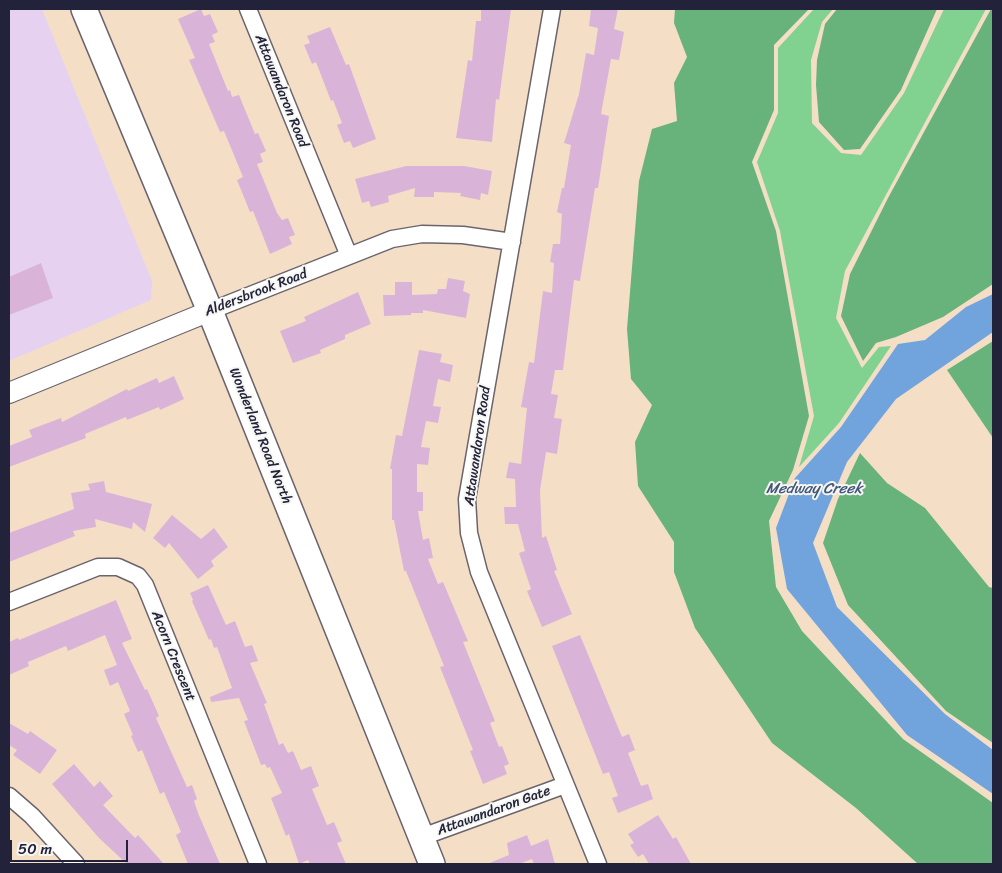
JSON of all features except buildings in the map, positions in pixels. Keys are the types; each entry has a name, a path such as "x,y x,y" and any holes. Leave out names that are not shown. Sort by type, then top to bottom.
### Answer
{"main road":[{"name":"Wonderland Road North","path":"84,9 210,311 432,864"}],"street":[{"name":"Attawandaron Road","path":"248,9 349,256"},
{"name":"Attawandaron Road","path":"552,9 467,498 469,533 479,572 598,864"},
{"name":"Aldersbrook Road","path":"9,393 392,239 422,234 463,235 512,242"},
{"name":"Acorn Crescent","path":"9,602 98,567 118,567 138,576 145,586 258,864"},
{"name":"Attawandaron Gate","path":"422,838 565,785"},
{"path":"9,796 32,816 76,864"}],"shaded area":[{"path":"9,9 42,9 152,281 151,300 9,361"}],"green space":[{"path":"675,9 809,9 774,45 774,110 752,162 776,231 809,416 793,470 769,521 776,587 802,631 903,739 993,803 993,864 918,864 856,808 772,743 695,628 674,572 674,542 638,486 635,442 652,405 631,379 627,329 639,181 652,129 677,121 674,83 687,57 674,23"},
{"path":"814,9 833,9 822,22 811,60 812,123 841,153 861,155 904,93 944,9 986,9 845,271 836,318 862,368 879,347 891,346 839,423 799,467 814,416 780,231 757,162 778,113 778,48"},
{"path":"837,9 937,9 901,90 860,149 844,150 819,122 816,85 817,60 825,24"},
{"path":"991,9 993,9 993,284 943,317 896,337 876,343 863,361 841,316 850,274 888,198"},
{"path":"993,341 993,438 947,370"},
{"path":"860,453 887,483 925,508 989,587 993,588 993,743 946,711 848,605 823,543 838,499"}],"water":[{"name":"Medway Creek","path":"993,294 993,332 896,399 847,462 813,543 837,607 945,714 993,750 993,794 907,735 787,589 776,528 795,478 841,427 898,344 925,340 966,307"}]}
